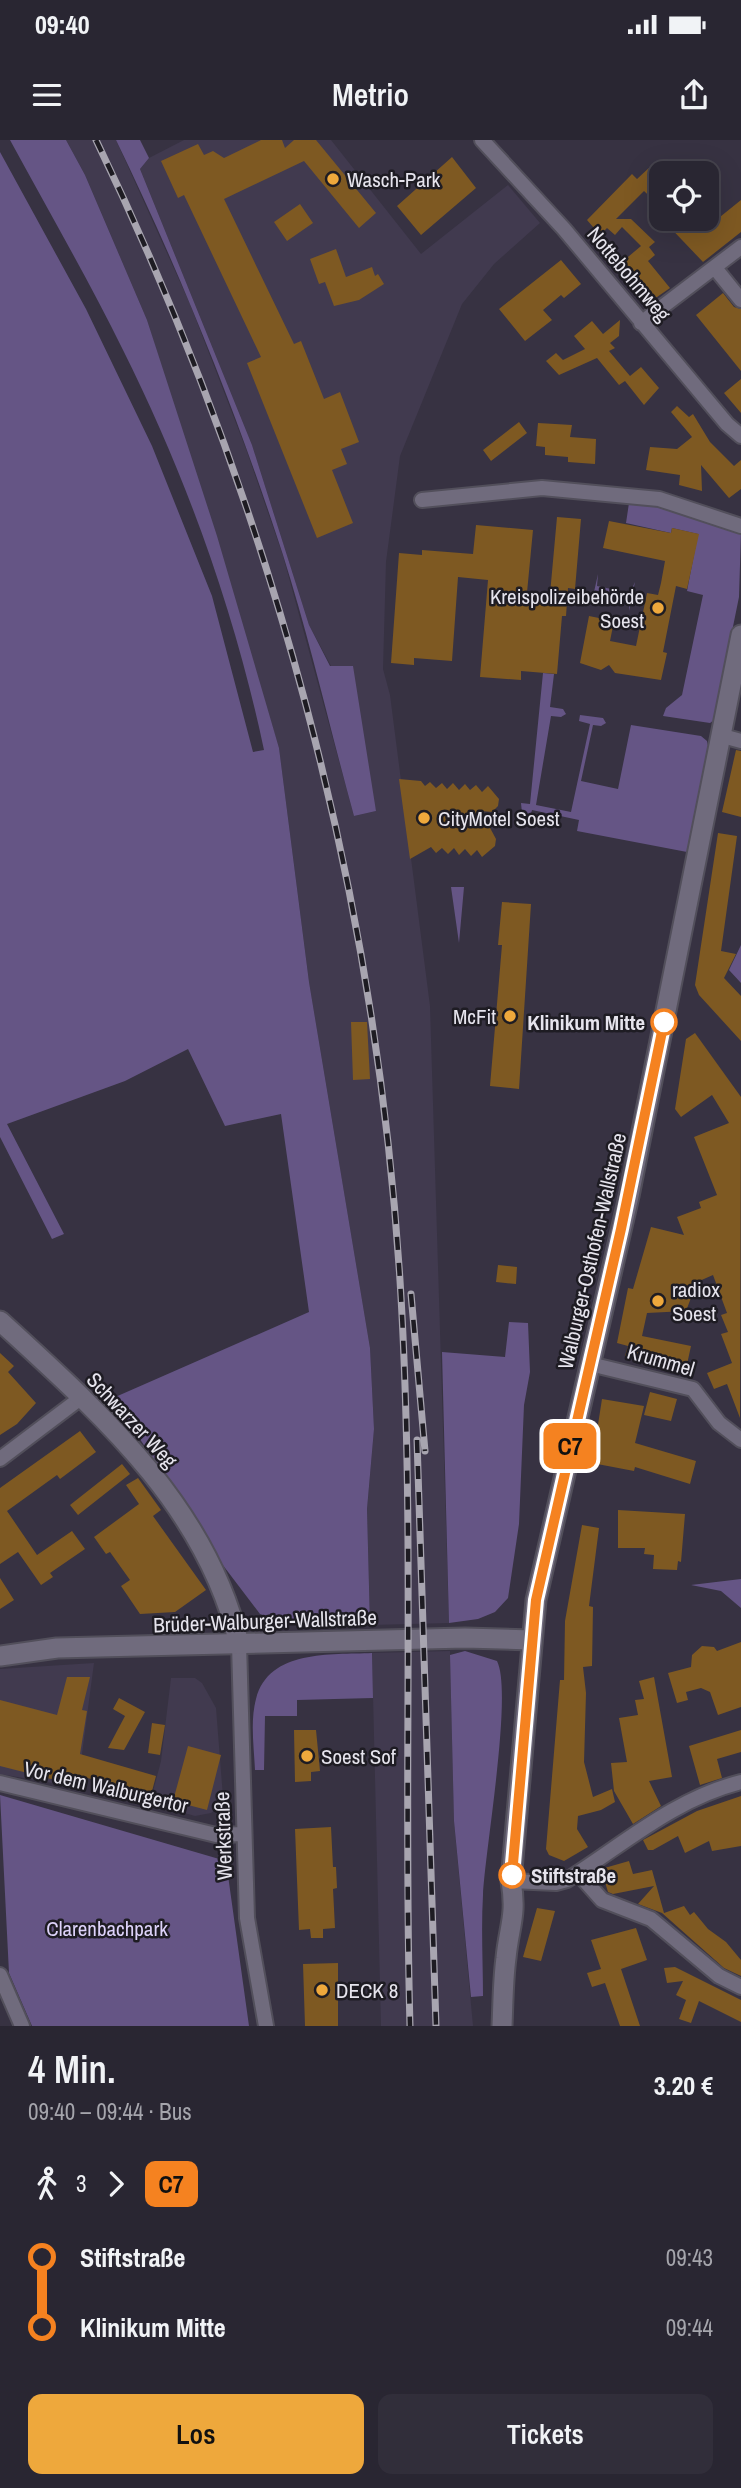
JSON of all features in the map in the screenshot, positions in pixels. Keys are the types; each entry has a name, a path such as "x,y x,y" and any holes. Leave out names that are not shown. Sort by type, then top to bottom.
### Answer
{"street":[{"name":"Nottebohmweg","path":"482,140 564,229 727,424 741,436"},
{"path":"641,323 741,247"},
{"path":"715,268 741,300"},
{"path":"422,500 542,488 659,499 741,526"},
{"name":"Walburger-Osthofen-Wallstraße","path":"511,1881 531,1640 539,1583 632,1182 741,635"},
{"path":"719,735 741,741"},
{"name":"Schwarzer Weg","path":"0,1321 82,1397 149,1466 175,1503 216,1577 230,1610 239,1644"},
{"name":"Krummel","path":"590,1364 696,1391 719,1423 741,1440"},
{"path":"0,1459 82,1397"},
{"name":"Brüder-Walburger-Wallstraße","path":"0,1656 57,1648 465,1638 531,1640"},
{"name":"Werkstraße","path":"239,1644 247,1918 266,2026"},
{"path":"502,2026 506,1956 512,1934 515,1903 511,1881 556,1883 578,1873 668,1812 701,1796 741,1782"},
{"name":"Vor dem Walburgertor","path":"0,1783 216,1835 243,1834"},
{"path":"578,1873 602,1900 651,1919 719,1976 741,1987"},
{"path":"0,1975 22,2026"}],"shaded area":[{"path":"66,140 116,140 190,304 246,449 283,556 354,816 376,811 331,666 309,625 252,445 140,169 149,158 184,140 331,140 421,254 508,185 540,223 494,264 462,304 400,456 386,562 383,669 390,695 430,1006 449,1623 370,1625 367,1509 374,1429 370,1348 309,982 279,748 147,320 85,175"},
{"path":"450,1651 454,1821 473,2026 381,2026 372,1653"},
{"path":"94,1663 78,1784 70,1786 0,1774 0,1669"},
{"path":"171,1678 195,1678 202,1683 216,1708 223,1797 221,1805 211,1813 195,1816 150,1803 161,1761"}],"green space":[{"path":"10,140 66,140 85,175 147,320 217,536 279,748 309,982 370,1348 374,1429 367,1509 370,1625 317,1627 286,1623 260,1614 222,1564 113,1398 309,1312 281,1114 225,1126 188,1049 125,1081 7,1124 64,1234 52,1239 0,1137 0,152 86,309 152,446 212,596 253,752 264,750 239,647 223,596 168,446 110,323"},
{"path":"116,140 140,140 149,158 140,169 252,445 309,625 330,666 353,666 376,811 354,816 302,619 247,449 207,344"},
{"path":"629,503 656,504 660,508 741,532 739,597 714,720 710,723 663,716 666,708 682,695 703,595 687,591 698,534 672,528 671,533 626,523"},
{"path":"598,574 597,586 630,593 635,582 629,611 629,599 596,591 592,601"},
{"path":"543,673 554,674 550,707 563,709 566,714 561,717 551,716 536,805 571,812 590,724 579,721 580,715 603,718 606,723 601,726 593,725 581,781 618,789 631,725 701,736 707,741 709,751 687,852 577,831 579,820 532,810 529,821 522,813 521,803 530,804"},
{"path":"451,887 464,887 459,943"},
{"path":"741,945 741,983 729,970"},
{"path":"509,1322 528,1323 530,1372 524,1405 519,1524 508,1598 495,1612 478,1619 449,1623 442,1352 505,1357"},
{"path":"741,1579 741,1608 721,1591 691,1585"},
{"path":"465,1651 497,1661 502,1705 483,1895 483,1996 471,1997 454,1821 450,1655"},
{"path":"372,1653 373,1698 297,1700 297,1716 265,1716 264,1770 255,1770 254,1707 263,1683 274,1671 304,1658"},
{"name":"Clarenbachpark","path":"0,1795 226,1861 249,2026 32,2026 9,1973"}],"building":[{"path":"261,140 282,140 285,148 294,140 316,140 376,213 359,228 304,161 224,199 294,344 301,341 324,399 340,392 359,442 341,449 347,464 332,470 353,523 317,538 247,363 261,357 184,195 178,198 161,161 198,144 204,155 213,151 224,158"},
{"path":"452,157 476,188 421,235 397,206"},
{"path":"649,168 649,196 644,191 616,219 631,219 655,242 649,247 655,255 648,261 670,288 657,297 652,297 622,262 641,246 622,227 615,235 607,228 600,235 587,220 632,174 637,179"},
{"path":"741,200 741,232 703,262 673,231 719,231 719,218"},
{"path":"300,204 313,223 287,241 274,222"},
{"path":"336,249 346,277 372,267 375,276 378,274 384,284 359,300 334,306 325,282 319,284 310,259"},
{"path":"561,260 581,284 564,298 561,295 543,310 552,320 525,341 499,309"},
{"path":"723,293 734,307 741,309 741,371 696,315"},
{"path":"620,320 619,336 610,343 615,348 609,351 630,376 641,367 659,388 644,405 625,381 619,385 597,358 559,375 546,361 556,353 563,360 585,349 574,336 592,321 603,334"},
{"path":"741,379 741,413 724,393"},
{"path":"677,406 689,417 693,414 710,442 734,466 741,460 741,489 729,498 701,465 702,491 679,485 680,475 646,470 650,447 677,449 692,437 671,412"},
{"path":"519,422 527,433 491,461 483,450"},
{"path":"538,423 572,425 570,437 596,439 595,464 568,462 568,457 545,455 545,447 536,446"},
{"path":"557,517 581,519 575,589 568,588 566,616 562,616 557,674 521,671 521,680 480,677 488,580 458,577 452,661 414,658 414,665 391,663 399,553 422,555 422,550 473,554 476,525 533,530 526,603 549,605"},
{"name":"Kreispolizeibehörde Soest","path":"609,521 671,533 672,528 699,534 687,589 676,586 663,652 667,653 661,680 615,673 609,665 601,670 580,663 589,616 614,621 610,641 636,646 647,593 658,595 661,583 665,561 603,548"},
{"path":"736,750 741,751 741,817 722,812"},
{"path":"399,779 421,781 425,786 430,782 436,788 442,783 447,789 453,783 459,790 465,784 470,790 476,785 482,792 488,786 499,799 498,806 492,812 481,811 496,839 495,846 482,857 477,850 471,856 465,849 459,855 454,848 448,854 442,848 436,853 431,847 410,859"},
{"path":"718,833 737,836 721,951 736,954 724,978 741,996 741,1041 699,995 695,985"},
{"name":"McFit","path":"502,902 531,904 519,1089 490,1086 502,945 498,945"},
{"path":"351,1022 367,1022 370,1079 353,1080"},
{"path":"695,1033 741,1097 740,1418 727,1384 714,1389 707,1373 732,1363 721,1334 728,1332 721,1315 727,1313 713,1275 697,1282 686,1311 647,1313 642,1336 691,1346 686,1369 625,1356 628,1346 617,1343 628,1288 633,1289 651,1227 684,1235 677,1217 701,1208 699,1202 717,1195 694,1137 729,1123 712,1095 681,1117 675,1109 686,1039"},
{"path":"498,1265 517,1267 516,1284 496,1282"},
{"path":"0,1353 14,1366 8,1372 36,1403 17,1424 0,1435"},
{"path":"650,1392 677,1399 671,1421 644,1415"},
{"path":"602,1399 644,1406 635,1443 696,1461 690,1484 635,1467 634,1471 592,1463"},
{"path":"80,1431 96,1452 60,1479 57,1475 7,1511 37,1555 72,1531 85,1549 50,1573 53,1577 41,1585 18,1552 0,1564 0,1488"},
{"path":"122,1464 130,1474 78,1515 70,1505"},
{"path":"138,1478 161,1510 153,1516 206,1590 175,1612 140,1614 121,1586 130,1580 110,1552 106,1554 94,1537 139,1504 126,1485"},
{"path":"618,1510 685,1514 681,1562 678,1561 677,1570 653,1569 654,1555 644,1554 645,1548 618,1548"},
{"path":"582,1525 599,1528 589,1606 593,1607 592,1666 583,1667 586,1693 584,1762 593,1797 612,1789 615,1802 601,1810 578,1816 577,1829 588,1847 564,1861 549,1855 546,1849 560,1680 564,1680 565,1621"},
{"path":"0,1578 14,1600 0,1609"},
{"path":"741,1642 741,1707 718,1715 710,1692 701,1688 686,1692 688,1700 677,1703 668,1673 691,1667 692,1655 702,1646 714,1647 717,1651"},
{"path":"67,1677 90,1677 82,1710 87,1711 80,1754 156,1776 151,1795 65,1772 63,1782 0,1766 0,1700 57,1715"},
{"path":"654,1677 672,1777 649,1781 661,1806 633,1824 614,1791 611,1763 627,1762 619,1718 638,1715 635,1700 644,1699 639,1681"},
{"path":"119,1698 145,1712 124,1750 108,1748 125,1716 113,1709"},
{"path":"152,1723 165,1725 160,1755 148,1753"},
{"name":"Soest Sof","path":"294,1730 316,1730 320,1771 311,1772 311,1781 295,1782"},
{"path":"741,1730 741,1752 717,1759 722,1778 700,1785 689,1746"},
{"path":"188,1746 221,1755 207,1810 173,1801"},
{"path":"741,1796 741,1846 712,1851 709,1841 685,1853 678,1836 653,1850 648,1850 643,1840 697,1811"},
{"path":"331,1827 337,1888 333,1889 335,1928 323,1929 323,1938 311,1938 310,1929 299,1930 295,1829"},
{"path":"629,1861 633,1874 652,1870 664,1913 684,1906 690,1915 694,1912 708,1929 726,1942 741,1960 741,1976 724,1968 662,1913 638,1904 654,1886 613,1894 608,1892 601,1869"},
{"path":"537,1908 555,1911 541,1961 523,1957"},
{"path":"636,1928 647,1960 621,1969 640,2026 620,2026 605,1983 592,1987 587,1973 601,1969 591,1940"},
{"name":"DECK 8","path":"338,1963 338,2026 305,2026 303,1964"},
{"path":"675,1967 741,2000 741,2022 699,2001 691,2023 679,2019 686,2000 676,1995 683,1981 667,1983 664,1968"}],"railway":[{"path":"96,140 158,277 214,417 263,559 306,704 341,850 368,998 388,1147 401,1297 405,1388 410,2026"},
{"path":"411,1294 425,1451"},
{"path":"417,1440 436,2026"}],"bus line":[{"name":"C7","path":"512,1875 536,1600 602,1315 664,1022"}],"place":[{"name":"Wasch-Park","path":"333,179"},
{"name":"Kreispolizeibehörde Soest","path":"658,608"},
{"name":"CityMotel Soest","path":"424,818"},
{"name":"McFit","path":"510,1016"},
{"name":"Klinikum Mitte","path":"664,1022"},
{"name":"radiox Soest","path":"658,1301"},
{"name":"Soest Sof","path":"307,1756"},
{"name":"Stiftstraße","path":"512,1875"},
{"name":"DECK 8","path":"322,1990"}]}
